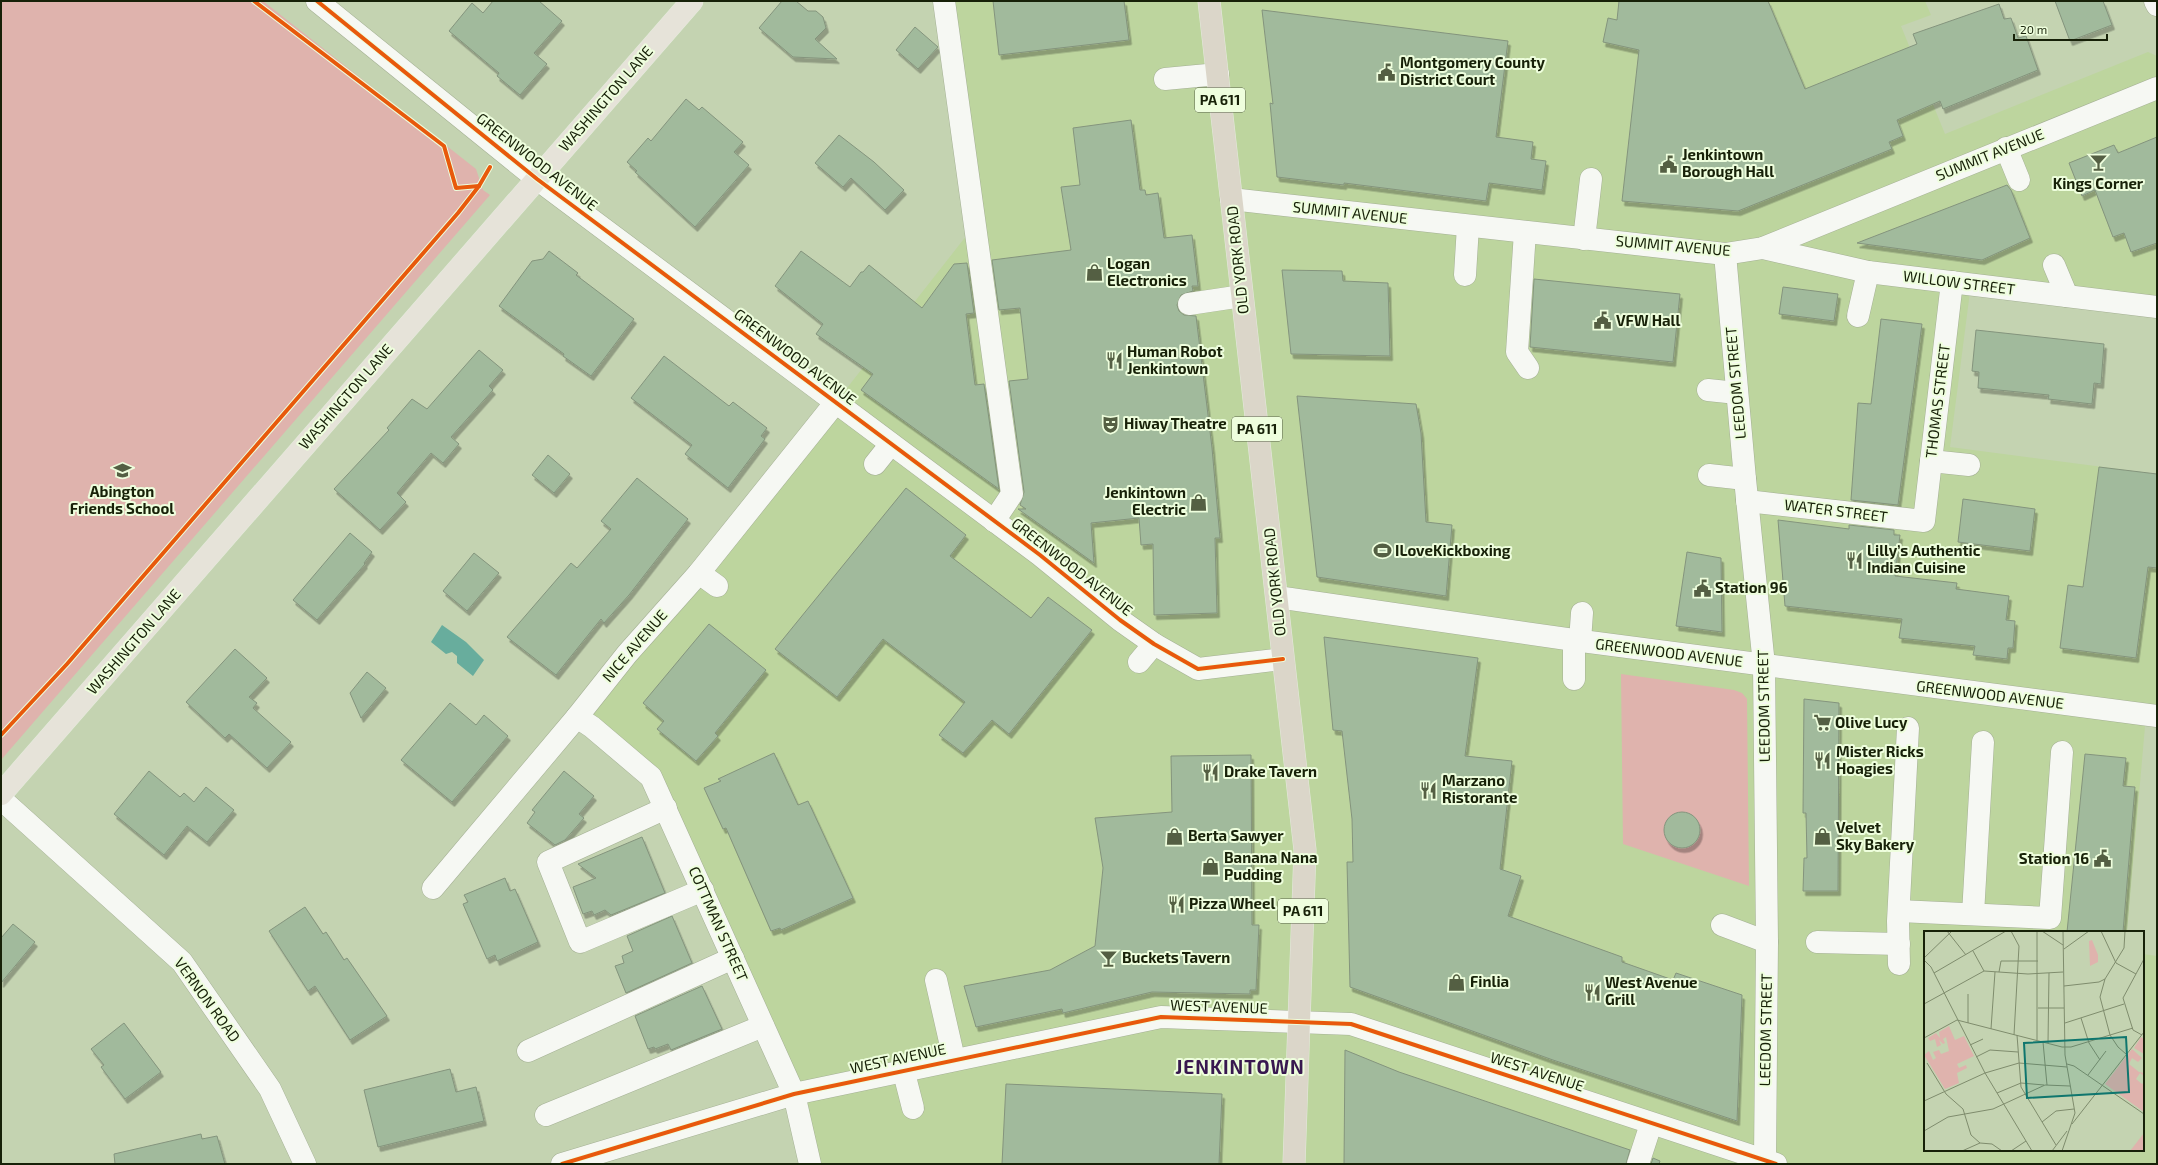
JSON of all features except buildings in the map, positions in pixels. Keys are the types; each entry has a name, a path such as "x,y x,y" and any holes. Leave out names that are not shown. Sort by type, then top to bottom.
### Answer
{"highway":[{"name":"OLD YORK ROAD","path":"1209,1 1305,850 1294,1164"}],"main road":[{"name":"WASHINGTON LANE","path":"1,794 692,1"}],"street":[{"name":"GREENWOOD AVENUE","path":"317,1 537,179 1040,555 1120,620 1154,644 1198,669 1283,659"},
{"path":"944,1 962,100 993,326 1012,494 994,521"},
{"path":"2155,1 2157,5"},
{"path":"1165,79 1218,74"},
{"name":"SUMMIT AVENUE","path":"1231,199 1725,254 1763,248 2006,148 2157,88"},
{"path":"2006,148 2019,180"},
{"path":"1584,238 1592,179"},
{"path":"1465,275 1468,226"},
{"path":"1525,232 1517,352 1528,368"},
{"name":"WILLOW STREET","path":"1763,248 1868,272 2157,307"},
{"name":"LEEDOM STREET","path":"1725,254 1747,501 1764,665 1771,1162"},
{"path":"2054,265 2067,296"},
{"path":"1858,316 1868,272"},
{"name":"THOMAS STREET","path":"1924,521 1952,282"},
{"path":"1189,304 1242,296"},
{"path":"1708,390 1738,393"},
{"name":"NICE AVENUE","path":"433,888 577,717 627,654 699,573 836,402"},
{"path":"875,464 891,444"},
{"path":"1931,461 1968,465"},
{"path":"1709,475 1745,479"},
{"name":"WATER STREET","path":"1747,501 1826,504 1924,521"},
{"path":"699,573 717,586"},
{"name":"GREENWOOD AVENUE","path":"1277,597 1577,641 2157,716"},
{"path":"1574,678 1577,641 1582,613"},
{"path":"1139,662 1154,644"},
{"name":"COTTMAN STREET","path":"577,717 592,727 651,777 794,1094 810,1164"},
{"path":"1817,942 1899,954 1899,911 1908,728"},
{"path":"1973,914 1983,742"},
{"path":"1899,911 2050,918 2062,752"},
{"name":"VERNON ROAD","path":"1,799 182,962 270,1089 305,1164"},
{"path":"666,808 548,862 580,942 703,890"},
{"path":"1722,925 1767,942"},
{"path":"528,1051 733,958"},
{"path":"936,980 954,1059"},
{"name":"WEST AVENUE","path":"562,1164 794,1094 903,1069 1161,1017 1351,1024 1651,1124 1771,1162"},
{"path":"546,1115 763,1026"},
{"path":"903,1069 913,1108"},
{"path":"1638,1164 1651,1124"}],"shaded area":[{"name":"Abington Friends School","path":"1,1 263,1 476,169 483,190 490,195 1,760"},
{"path":"944,1 1925,1 1931,15 1901,26 1945,134 2148,52 2157,56 2157,307 1971,284 1950,447 2157,474 2157,716 2146,715 2127,931 1924,931 1924,1151 2144,1151 2144,954 2157,956 2157,1164 810,1164 794,1094 666,808 577,717 836,402 974,226"},
{"path":"1621,674 1734,690 1742,693 1747,699 1749,886 1623,844"}],"water":[{"path":"442,625 466,642 484,660 473,676 457,663 457,656 452,652 446,654 431,642"}],"cycle path":[{"path":"254,1 444,146 456,188 479,186"},
{"path":"317,1 537,179 1040,555 1120,620 1154,644 1198,669 1283,659"},
{"path":"1,735 67,664 458,213 479,186 490,167"},
{"path":"562,1164 794,1094 1161,1017 1351,1024 1776,1164"}],"place":[{"name":"Montgomery County District Court","path":"1387,72"},
{"name":"Kings Corner","path":"2098,163"},
{"name":"Jenkintown Borough Hall","path":"1669,164"},
{"name":"Logan Electronics","path":"1094,273"},
{"name":"VFW Hall","path":"1603,321"},
{"name":"Human Robot Jenkintown","path":"1114,361"},
{"name":"Hiway Theatre","path":"1111,424"},
{"name":"Abington Friends School","path":"122,471"},
{"name":"Jenkintown Electric","path":"1199,502"},
{"name":"ILoveKickboxing","path":"1382,551"},
{"name":"Lilly’s Authentic Indian Cuisine","path":"1854,560"},
{"name":"Station 96","path":"1702,588"},
{"name":"Olive Lucy","path":"1822,723"},
{"name":"Mister Ricks Hoagies","path":"1823,761"},
{"name":"Drake Tavern","path":"1211,772"},
{"name":"Marzano Ristorante","path":"1429,790"},
{"name":"Berta Sawyer","path":"1175,836"},
{"name":"Velvet Sky Bakery","path":"1823,837"},
{"name":"Station 16","path":"2102,859"},
{"name":"Banana Nana Pudding","path":"1211,867"},
{"name":"Pizza Wheel","path":"1176,904"},
{"name":"Buckets Tavern","path":"1109,958"},
{"name":"Finlia","path":"1457,982"},
{"name":"West Avenue Grill","path":"1592,992"}],"district":[{"name":"JENKINTOWN","path":"1240,1067"}]}
